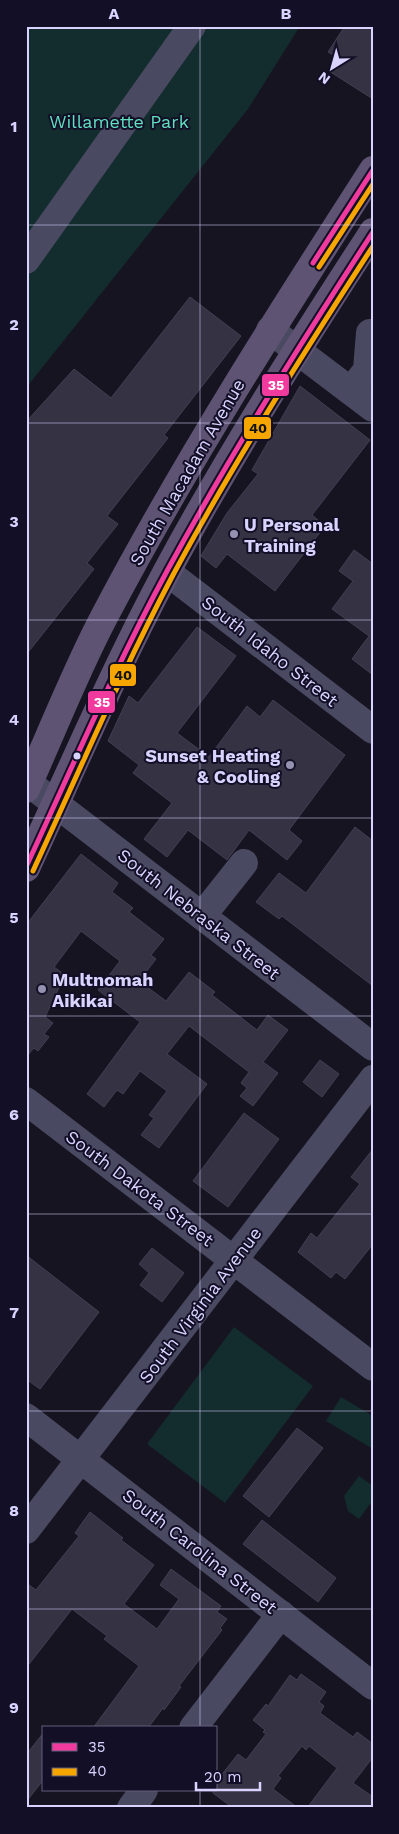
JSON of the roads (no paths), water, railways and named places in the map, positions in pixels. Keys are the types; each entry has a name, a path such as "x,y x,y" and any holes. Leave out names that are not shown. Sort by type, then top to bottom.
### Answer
{"main road":[{"name":"South Macadam Avenue","path":"27,784 103,619 196,450 270,330 373,170"},
{"name":"South Macadam Avenue","path":"26,868 101,704 167,572 230,459 297,349 373,232"}],"street":[{"path":"26,260 192,26"},
{"path":"270,330 373,408"},
{"path":"351,391 367,370 370,333"},
{"name":"South Idaho Street","path":"167,572 373,730"},
{"name":"South Nebraska Street","path":"27,784 56,804 373,1047"},
{"path":"202,916 244,862"},
{"name":"South Virginia Avenue","path":"26,1530 373,1079"},
{"name":"South Dakota Street","path":"26,1101 373,1367"},
{"name":"South Carolina Street","path":"26,1417 373,1686"},
{"path":"194,1726 281,1614"},
{"path":"131,1808 143,1792"}],"place":[{"name":"U Personal Training","path":"234,534"},
{"name":"Sunset Heating & Cooling","path":"290,765"},
{"name":"Multnomah Aikikai","path":"42,989"}],"park label":[{"name":"Willamette Park","path":"119,121"}]}
